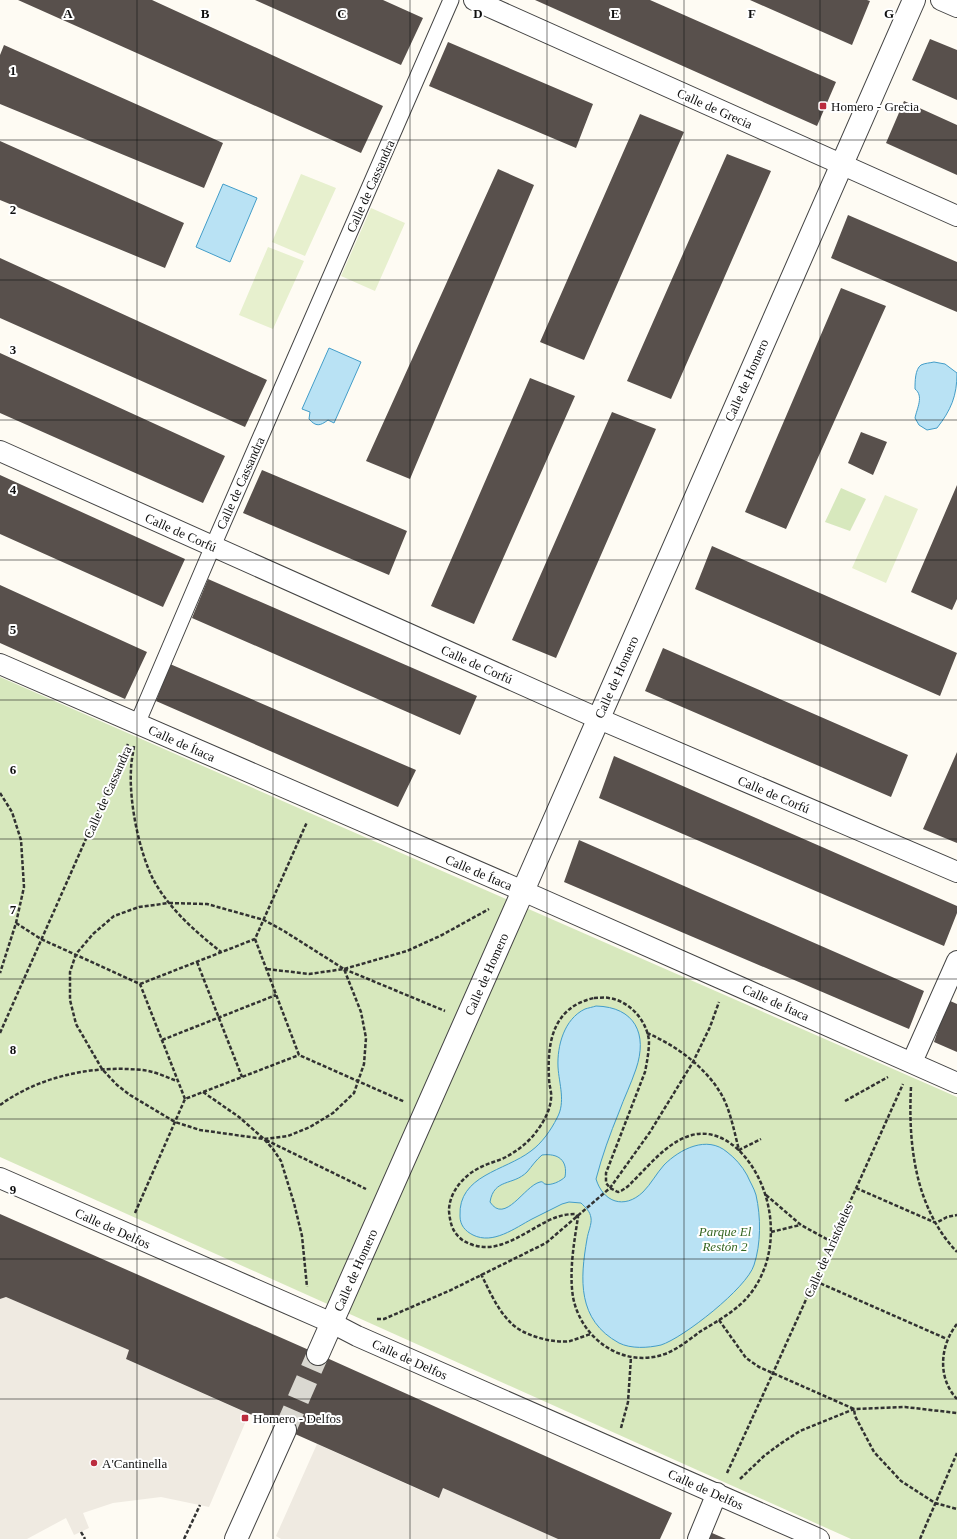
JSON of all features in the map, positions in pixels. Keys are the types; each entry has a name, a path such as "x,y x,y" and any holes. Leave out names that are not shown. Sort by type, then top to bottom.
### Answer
{"street":[{"name":"Calle de Cassandra","path":"137,724 451,0"},
{"name":"Calle de Grecia","path":"474,0 957,216"},
{"name":"Calle de Homero","path":"318,1354 914,0"},
{"path":"941,0 957,7"},
{"name":"Calle de Corfú","path":"0,451 597,718 957,872"},
{"name":"Calle de Ítaca","path":"0,664 523,891 957,1083"},
{"path":"912,1062 957,961"},
{"name":"Calle de Delfos","path":"0,1178 332,1323 819,1539"},
{"path":"236,1539 285,1430"},
{"path":"698,1539 717,1493"}],"path":[{"path":"137,724 131,771 133,808 144,857 154,880 169,903 199,934 222,952"},
{"name":"Calle de Cassandra","path":"0,1033 137,724"},
{"path":"0,793 12,812 21,840 24,887 16,923 0,973"},
{"path":"140,984 255,939 316,801"},
{"path":"267,969 309,974 344,969 407,951 442,935 523,891"},
{"path":"344,969 361,1012 366,1038 364,1064 354,1093 333,1113 310,1127 288,1136 264,1139 200,1130 175,1122 130,1095 117,1085 102,1069 76,1024 70,1000 70,972 76,954 93,934 114,916 139,906 169,903 207,904 264,920 344,969 466,1020"},
{"path":"16,923 42,939 140,984 185,1099 126,1233"},
{"path":"255,939 299,1055"},
{"path":"197,962 242,1077"},
{"path":"376,1319 384,1319 451,1290 546,1243 604,1194 610,1188 650,1132 693,1062 710,1027 726,981"},
{"path":"162,1040 276,995"},
{"path":"594,998 610,998 625,1004 640,1016 649,1041 645,1072 606,1173 606,1183 610,1188 618,1192 626,1190 657,1157 676,1142 692,1135 707,1134 721,1137 739,1150 758,1175 766,1194 769,1205 770,1232 765,1269 754,1288 744,1301 719,1320 674,1350 665,1354 648,1357 630,1357 604,1346 586,1328 578,1313 573,1296 572,1265 578,1217 575,1214 558,1216 513,1239 488,1247 481,1247 464,1242 459,1238 452,1228 449,1208 451,1198 460,1182 479,1167 506,1156 520,1148 531,1138 547,1115 551,1101 549,1080 549,1044 554,1029 570,1008 581,1001 594,998"},
{"path":"647,1032 678,1050 709,1077 720,1093 729,1114 739,1150"},
{"path":"185,1099 299,1055 426,1111"},
{"path":"845,1101 912,1062"},
{"path":"912,1062 910,1106 911,1140 917,1178 936,1223 957,1252"},
{"name":"Calle de Aristóteles","path":"717,1493 774,1373 912,1062"},
{"path":"0,1104 16,1093 59,1076 102,1069 144,1070 178,1081"},
{"path":"203,1092 239,1117 264,1139 273,1149 281,1162 294,1203 302,1236 309,1313"},
{"path":"264,1139 387,1198"},
{"path":"739,1150 761,1139"},
{"path":"856,1188 936,1223 957,1215"},
{"path":"766,1194 801,1225 832,1242"},
{"path":"770,1232 801,1225"},
{"path":"481,1274 510,1322 524,1333 545,1339 569,1341 591,1334"},
{"path":"815,1281 947,1339"},
{"path":"719,1320 746,1358 759,1367 854,1409"},
{"path":"957,1324 947,1339 942,1359 945,1377 952,1394 957,1398"},
{"path":"611,1447 623,1424 628,1402 630,1357"},
{"path":"717,1493 744,1477 764,1456 800,1431 854,1409 905,1407 957,1413"},
{"path":"854,1409 855,1416 874,1452 901,1481 935,1503 957,1509"},
{"path":"920,1539 957,1454"},
{"path":"184,1539 200,1505"},
{"path":"82,1532 85,1539"}],"green space":[{"path":"301,174 336,188 305,256 272,242"},
{"path":"371,208 405,223 375,291 341,276"},
{"path":"268,247 304,261 273,329 239,315"},
{"path":"841,488 866,499 850,531 825,522"},
{"path":"885,495 918,509 886,583 852,568"},
{"name":"Parque El Restón 2","path":"0,677 957,1097 957,1539 851,1539 0,1157"}],"shaded area":[{"path":"6,1297 129,1350 126,1359 249,1414 209,1507 161,1497 113,1503 83,1513 89,1528 74,1535 66,1518 27,1539 0,1539 0,1299"},
{"path":"317,1444 438,1498 443,1488 558,1539 281,1539 276,1536"}],"water":[{"path":"223,184 257,198 230,262 196,247"},
{"path":"329,348 361,362 334,423 328,420 323,424 318,425 309,419 310,412 302,409"},
{"path":"934,362 945,364 957,373 957,381 954,396 946,415 937,428 927,430 919,425 915,418 919,395 915,389 915,379 916,373 921,365"},
{"path":"596,1006 620,1011 629,1017 639,1034 640,1045 636,1069 609,1137 596,1179 599,1187 609,1198 615,1201 629,1201 636,1198 646,1189 670,1159 686,1149 702,1144 719,1147 741,1165 754,1190 758,1203 760,1230 758,1248 754,1265 749,1275 727,1299 698,1323 684,1333 656,1346 634,1347 624,1345 605,1334 595,1323 589,1311 583,1283 583,1269 591,1218 589,1211 581,1203 569,1202 562,1204 511,1231 496,1237 481,1238 473,1235 465,1230 460,1219 461,1202 467,1191 475,1183 531,1151 552,1127 560,1112 562,1099 558,1059 563,1034 572,1019 585,1009","holes":["542,1155 553,1155 561,1159 563,1162 566,1171 563,1179 553,1184 545,1184 541,1182 534,1185 515,1202 502,1209 496,1208 490,1202 492,1194 496,1189 505,1183 522,1176"]}],"building":[{"path":"18,0 152,0 383,106 361,153"},
{"path":"255,0 383,0 423,18 401,65"},
{"path":"535,0 650,0 836,82 817,126"},
{"path":"750,0 867,0 870,1 852,45"},
{"path":"930,39 957,50 957,100 912,80"},
{"path":"448,42 593,104 576,148 429,86"},
{"path":"4,45 223,143 204,188 0,104 0,55"},
{"path":"904,101 957,125 957,175 886,143"},
{"path":"640,114 684,132 584,360 540,342"},
{"path":"0,141 184,223 165,268 0,200"},
{"path":"727,154 771,171 671,399 627,381"},
{"path":"498,169 534,185 410,479 366,461"},
{"path":"848,215 957,262 957,312 831,258"},
{"path":"0,258 267,380 245,427 0,318"},
{"path":"841,288 886,306 786,529 745,512"},
{"path":"0,353 225,456 203,503 0,413"},
{"path":"530,378 575,396 474,624 431,606"},
{"path":"612,412 656,429 556,658 512,640"},
{"path":"861,432 887,442 873,475 848,463"},
{"path":"262,470 407,531 389,575 243,513"},
{"path":"0,475 185,559 163,607 0,534"},
{"path":"957,485 957,599 952,610 911,592"},
{"path":"712,546 957,653 940,696 695,589"},
{"path":"208,579 477,696 460,735 192,618"},
{"path":"0,585 147,652 125,699 0,643"},
{"path":"663,648 908,755 891,797 645,691"},
{"path":"170,664 416,770 398,807 156,701"},
{"path":"957,752 957,843 923,829"},
{"path":"614,756 957,906 957,913 944,946 599,798"},
{"path":"579,840 924,991 909,1029 564,882"},
{"path":"948,1000 957,1004 957,1052 934,1042"},
{"path":"0,1214 318,1354 672,1513 660,1539 558,1539 443,1488 439,1498 126,1359 129,1350 6,1297 0,1299"},
{"path":"712,1533 726,1539 709,1539"}],"tunnel":[{"path":"285,1430 318,1354"}],"place":[{"name":"Homero - Grecia","path":"823,106"},
{"name":"Homero - Delfos","path":"245,1418"},
{"name":"A'Cantinella","path":"94,1463"}]}
